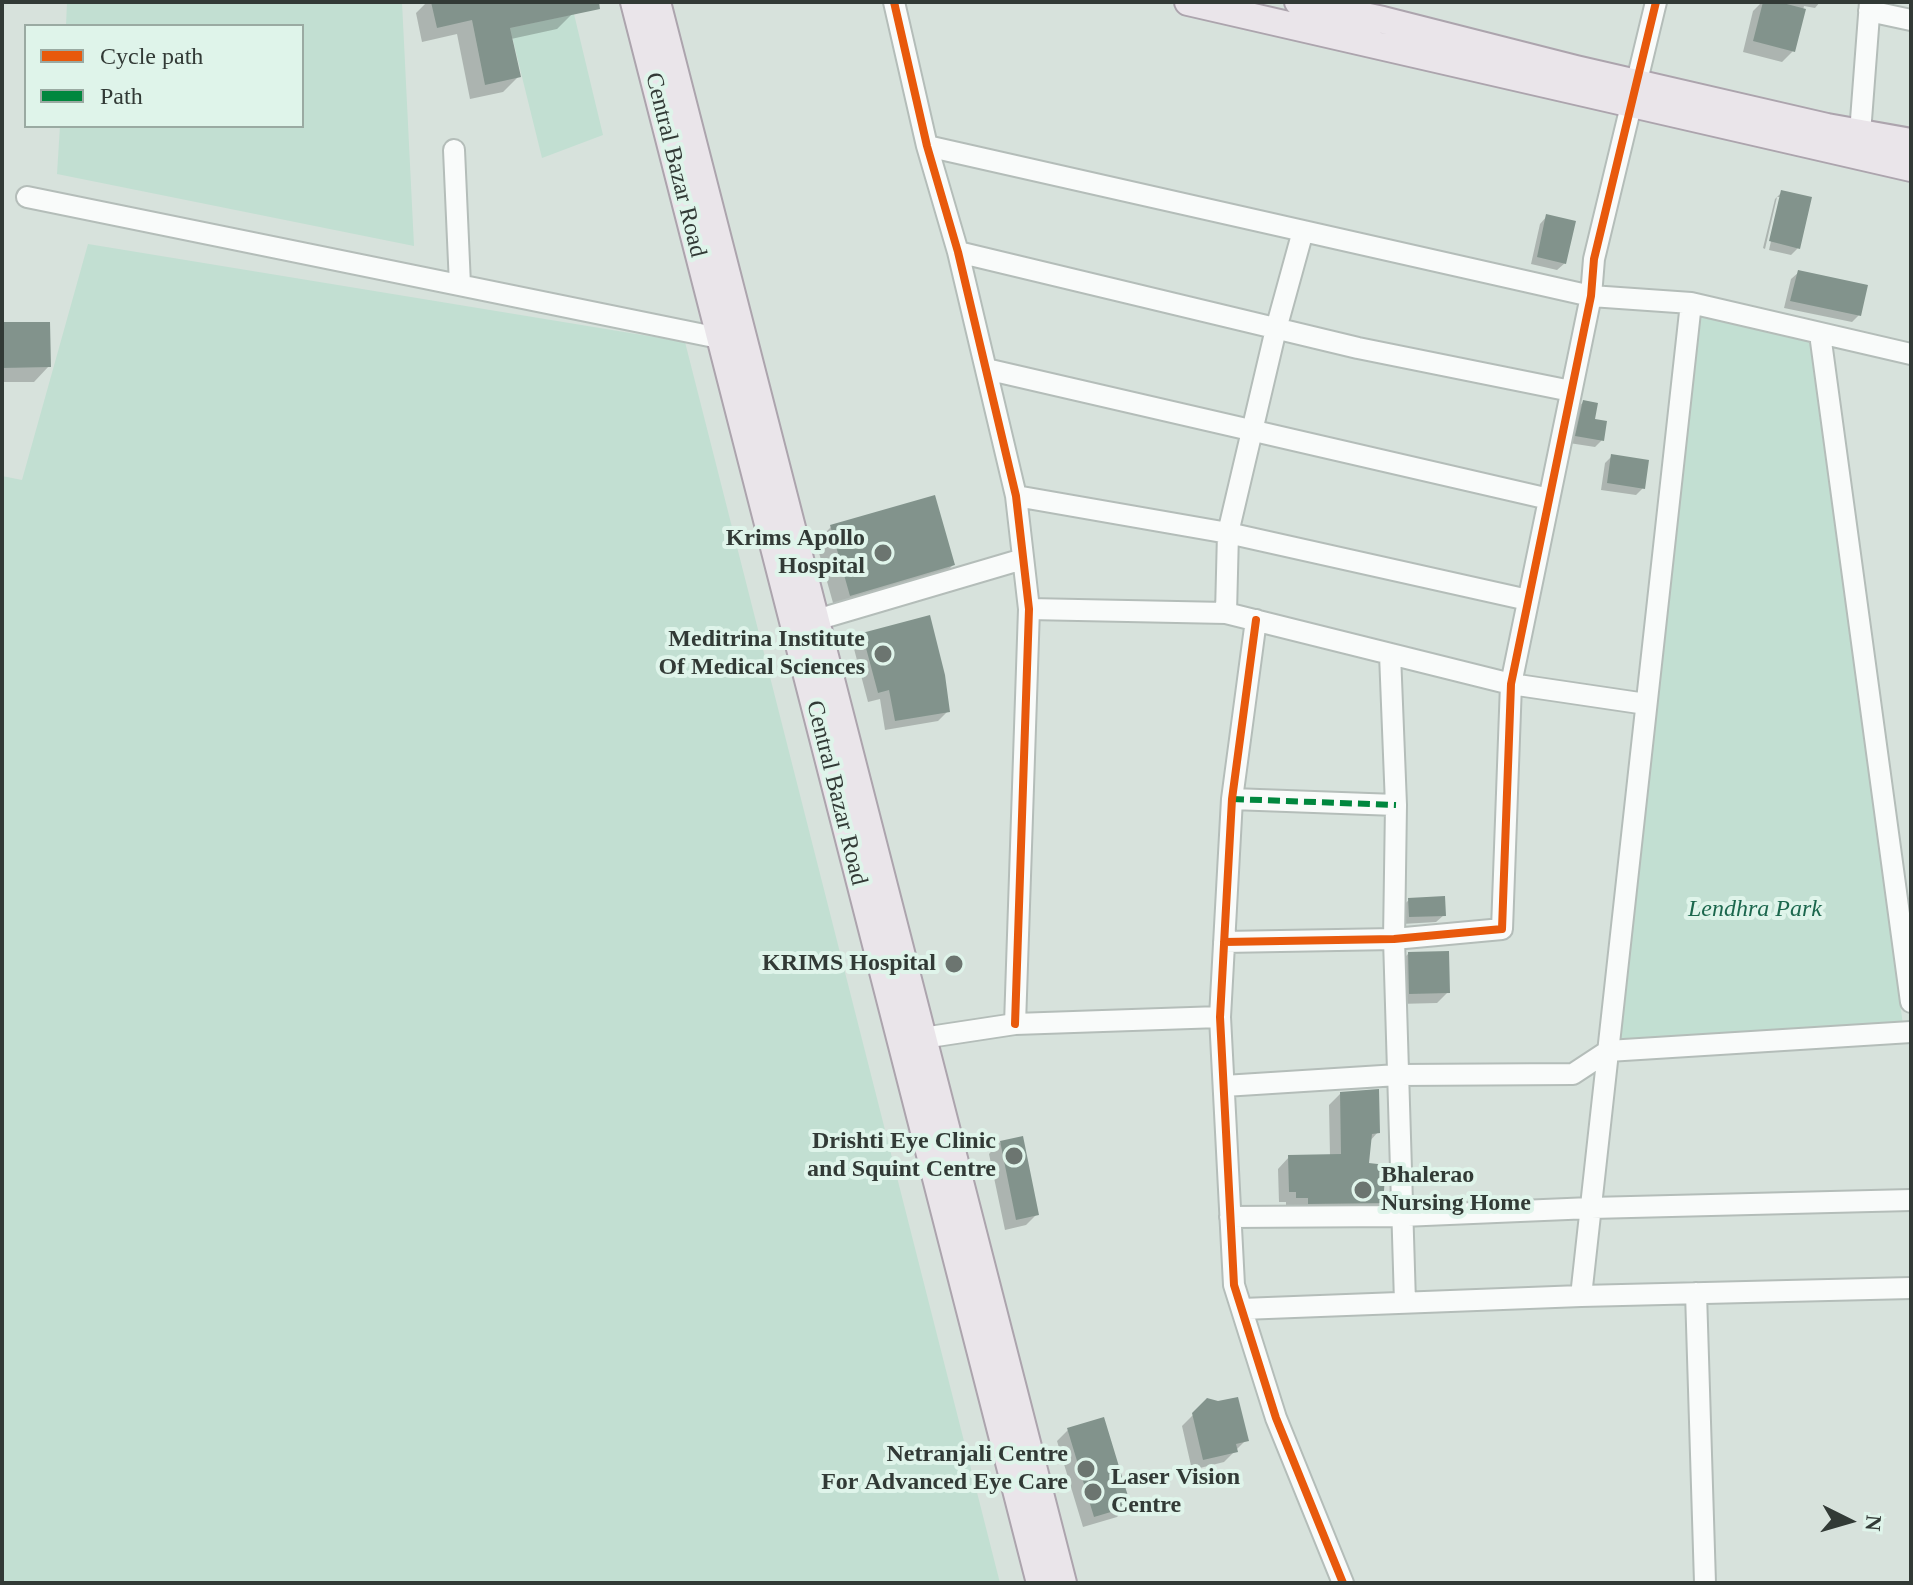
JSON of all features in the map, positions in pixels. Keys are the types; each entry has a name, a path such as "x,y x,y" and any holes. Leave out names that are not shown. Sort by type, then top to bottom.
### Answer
{"main road":[{"name":"Central Bazar Road","path":"634,2 1040,1583"},
{"name":"Central Bazar Road","path":"657,2 1063,1583"},
{"path":"1188,2 1633,93 1911,142"},
{"path":"1298,2 1383,20 1633,93 1911,168"}],"street":[{"path":"894,2 927,146 958,252 1016,496 1029,609 1015,1024"},
{"path":"1224,942 1394,939 1502,929 1511,684 1591,296 1594,259 1656,2"},
{"path":"1860,133 1870,6 1911,20"},
{"path":"927,146 1591,296 1691,303 1911,354"},
{"path":"454,150 460,285"},
{"path":"27,197 719,338"},
{"path":"1226,613 1228,533 1276,329 1303,231"},
{"path":"958,252 1276,329 1571,391"},
{"path":"1581,1296 1691,303"},
{"path":"1820,334 1911,1002"},
{"path":"986,369 1549,499"},
{"path":"1016,496 1228,533 1528,600"},
{"path":"816,620 1023,559"},
{"path":"1029,609 1226,613 1511,684 1646,704"},
{"path":"1256,620 1232,799 1220,1017 1234,1285 1276,1418 1343,1583"},
{"path":"1390,654 1396,805 1394,939 1405,1302"},
{"path":"1232,799 1396,805"},
{"path":"923,1038 1015,1024 1220,1017"},
{"path":"1224,1086 1398,1075 1573,1074 1608,1051 1911,1032"},
{"path":"1230,1217 1402,1216 1911,1200"},
{"path":"1242,1309 1911,1288"},
{"path":"1696,1293 1705,1583"}],"green space":[{"path":"67,2 402,2 414,246 57,174 60,128 304,128 304,24 66,24"},
{"path":"574,14 603,135 542,158 510,28"},
{"path":"88,244 685,342 1000,1583 2,1583 2,476 22,480"},
{"name":"Lendhra Park","path":"1691,303 1808,331 1904,1032 1608,1051"}],"building":[{"path":"431,2 599,2 600,9 510,28 521,77 485,85 472,20 437,28"},
{"path":"1763,2 1779,2 1806,9 1795,52 1753,41"},
{"path":"1781,190 1812,197 1800,249 1769,241"},
{"path":"1546,214 1576,221 1566,264 1537,257"},
{"path":"1798,270 1868,285 1861,316 1790,301"},
{"path":"2,322 50,322 51,367 2,368"},
{"path":"1583,400 1598,403 1595,419 1607,421 1604,441 1575,436"},
{"path":"1611,454 1649,460 1645,489 1607,483"},
{"path":"935,495 955,565 850,596 830,525"},
{"path":"930,615 945,675 950,712 895,721 889,690 878,693 862,633"},
{"path":"1445,896 1446,916 1409,917 1408,898"},
{"path":"1449,951 1450,993 1409,994 1408,952"},
{"path":"1379,1089 1380,1133 1372,1134 1369,1163 1386,1165 1383,1203 1308,1204 1308,1198 1296,1198 1296,1192 1289,1192 1288,1155 1341,1154 1340,1092"},
{"path":"1023,1136 1039,1215 1016,1220 1000,1141"},
{"path":"1238,1397 1249,1441 1236,1444 1238,1452 1203,1460 1192,1413 1207,1398 1218,1401"},
{"path":"1104,1417 1131,1506 1094,1517 1067,1428"}],"marked path":[{"path":"1232,799 1396,805"}],"cycle path":[{"path":"894,2 927,146 958,252 1016,496 1029,609 1015,1024"},
{"path":"1224,942 1394,939 1502,929 1511,684 1591,296 1594,259 1656,2"},
{"path":"1256,620 1232,799 1220,1017 1234,1285 1276,1418 1343,1583"}],"place":[{"name":"Krims Apollo Hospital","path":"883,553"},
{"name":"Meditrina Institute Of Medical Sciences","path":"883,654"},
{"name":"KRIMS Hospital","path":"954,964"},
{"name":"Drishti Eye Clinic and Squint Centre","path":"1014,1156"},
{"name":"Bhalerao Nursing Home","path":"1363,1190"},
{"name":"Netranjali Centre For Advanced Eye Care","path":"1086,1469"},
{"name":"Laser Vision Centre","path":"1093,1492"}]}
